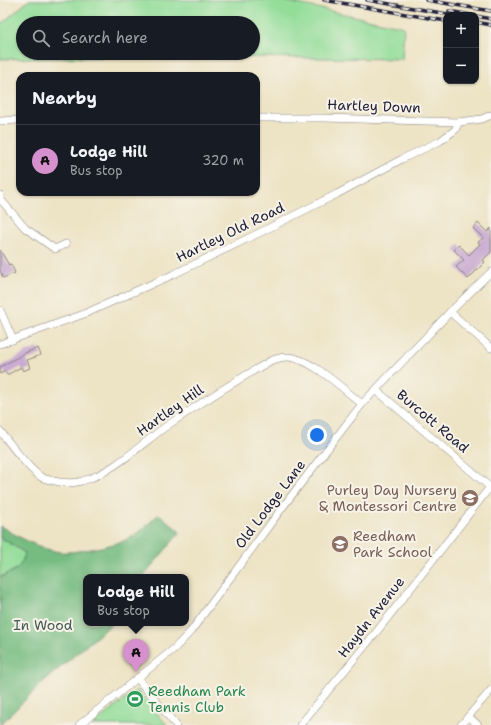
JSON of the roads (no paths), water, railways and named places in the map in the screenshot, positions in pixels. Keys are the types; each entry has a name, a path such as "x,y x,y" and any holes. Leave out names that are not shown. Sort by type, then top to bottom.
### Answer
{"street":[{"name":"Hartley Down","path":"260,118 324,118 459,122 482,119 491,115"},
{"path":"0,121 16,120"},
{"name":"Hartley Old Road","path":"0,344 84,314 172,275 259,233 337,194 402,158 440,141 455,130 459,122"},
{"path":"0,195 1,200 24,228 55,249 66,244"},
{"name":"Old Lodge Lane","path":"79,725 175,648 191,632 282,508 362,404 450,312 491,272"},
{"path":"0,310 13,340"},
{"path":"450,312 491,348"},
{"name":"Hartley Hill","path":"0,431 32,469 41,477 68,484 83,481 107,470 135,451 168,425 272,360 288,357 300,360 315,367 362,404"},
{"name":"Burcott Road","path":"376,390 491,487"},
{"name":"Haydn Avenue","path":"300,725 378,630 491,487"},
{"path":"137,678 176,725"},
{"path":"461,725 491,690"},
{"path":"468,717 478,725"}],"railway":[{"path":"324,0 443,20"},
{"path":"367,0 443,13"},
{"path":"426,0 491,11"},
{"path":"449,11 454,12"},
{"path":"479,17 491,19"},
{"path":"479,23 491,25"}],"place":[{"name":"Purley Day Nursery & Montessori Centre","path":"470,498"},
{"name":"Reedham Park School","path":"340,544"},
{"name":"Lodge Hill","path":"136,672"},
{"name":"Reedham Park Tennis Club","path":"135,699"}],"park label":[{"name":"In Wood","path":"43,625"}]}
